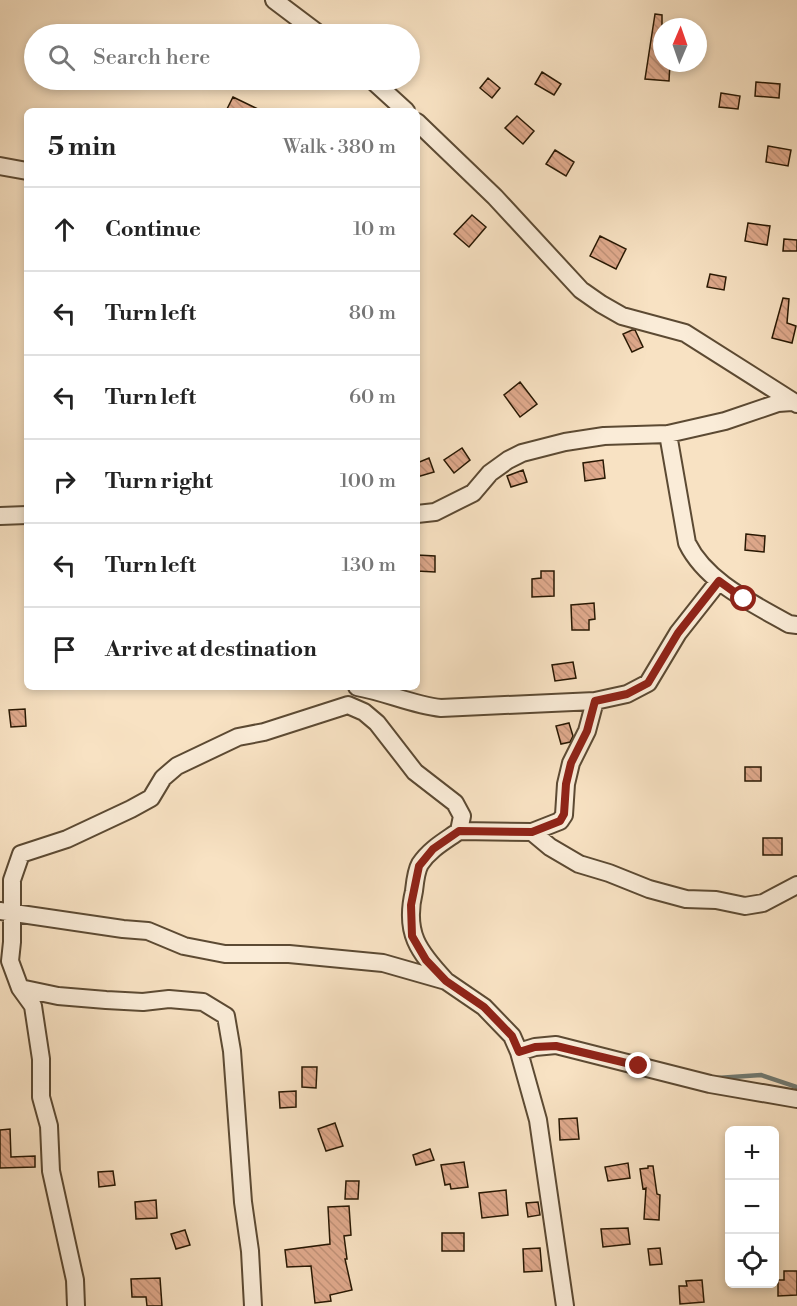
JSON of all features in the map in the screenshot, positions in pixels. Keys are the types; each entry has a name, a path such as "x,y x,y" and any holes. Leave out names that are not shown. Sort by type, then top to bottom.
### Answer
{"street":[{"path":"274,0 306,24"},
{"path":"383,90 403,108"},
{"path":"420,125 495,196 581,290 622,316 685,333 794,403"},
{"path":"0,166 24,170"},
{"path":"420,514 435,512 473,492 490,473 522,453 565,442 604,436 669,434 725,421 778,403 794,403"},
{"path":"669,434 687,543 692,554 719,581 744,599 789,624 797,625"},
{"path":"0,516 24,515"},
{"path":"370,690 397,696 421,706 441,708 595,701 627,694 648,683 678,633 719,581"},
{"path":"348,705 351,690"},
{"path":"565,1306 538,1120 519,1052 512,1036 484,1007 446,981 426,960 412,936 411,905 419,866 433,849 459,831 532,832 560,821 564,814 566,784 571,763 587,731 595,701"},
{"path":"76,1306 75,1280 51,1171 49,1126 42,1097 41,1059 33,1006 20,988 9,961 6,911 12,880 21,854 66,839 152,798 162,778 177,766 238,737 274,729 348,705 370,717 415,772 455,803 462,816 459,831"},
{"path":"532,832 550,847 579,864 649,889 686,899 716,900 745,906 764,903 797,885"},
{"path":"6,911 148,931 184,946 225,954 289,954 383,963 446,981"},
{"path":"20,988 58,996 106,1000 143,1002 169,999 203,1002 226,1016 232,1051 253,1306"},
{"path":"519,1052 535,1047 556,1046 710,1084 797,1099"}],"building":[{"path":"655,14 662,15 662,18 654,18"},
{"path":"653,27 653,72 670,72 669,81 645,79"},
{"path":"542,72 561,84 554,95 535,84"},
{"path":"488,78 500,88 492,98 480,88"},
{"path":"756,82 780,84 779,98 755,96"},
{"path":"721,93 740,96 738,109 719,107"},
{"path":"233,97 256,108 228,108"},
{"path":"517,116 534,131 523,144 505,128"},
{"path":"768,146 791,150 788,166 766,162"},
{"path":"555,150 574,162 566,176 546,164"},
{"path":"472,215 486,227 469,247 454,234"},
{"path":"748,223 770,226 767,245 745,241"},
{"path":"600,236 626,249 616,269 590,256"},
{"path":"784,239 797,240 797,251 783,251"},
{"path":"710,274 726,277 724,290 707,287"},
{"path":"783,298 789,299 787,323 796,326 792,343 772,338"},
{"path":"635,330 643,347 632,352 623,334"},
{"path":"520,382 537,404 520,417 504,395"},
{"path":"462,448 470,460 454,473 444,460"},
{"path":"429,458 434,472 420,476 420,462"},
{"path":"603,460 605,478 585,481 583,463"},
{"path":"523,470 527,482 511,487 507,476"},
{"path":"746,534 765,536 764,552 745,550"},
{"path":"420,555 435,556 435,572 420,571"},
{"path":"541,571 554,571 554,596 532,597 532,579 541,578"},
{"path":"594,603 595,619 589,620 589,630 572,630 571,605"},
{"path":"573,662 576,678 555,681 552,665"},
{"path":"25,709 26,726 11,727 9,710"},
{"path":"569,723 573,736 570,742 561,744 556,726"},
{"path":"745,767 761,767 761,781 745,781"},
{"path":"763,838 782,838 782,855 763,855"},
{"path":"302,1067 317,1067 316,1088 302,1087"},
{"path":"296,1091 296,1107 280,1108 279,1092"},
{"path":"577,1118 579,1139 560,1140 559,1119"},
{"path":"335,1123 343,1146 326,1151 318,1129"},
{"path":"10,1129 11,1157 35,1156 35,1167 0,1168 0,1130"},
{"path":"430,1149 434,1160 416,1165 413,1155"},
{"path":"464,1162 468,1187 451,1189 450,1184 445,1185 441,1165"},
{"path":"628,1163 630,1178 608,1181 605,1167"},
{"path":"648,1166 653,1166 657,1194 660,1195 659,1220 644,1219 646,1188 643,1189 640,1169 648,1168"},
{"path":"113,1171 115,1185 99,1187 98,1172"},
{"path":"346,1181 359,1181 358,1199 345,1199"},
{"path":"506,1190 508,1215 482,1218 479,1193"},
{"path":"156,1200 157,1218 136,1219 135,1202"},
{"path":"538,1202 540,1215 528,1217 526,1203"},
{"path":"349,1206 351,1235 344,1236 347,1259 345,1259 352,1290 330,1295 331,1301 315,1303 311,1266 287,1267 285,1250 330,1244 328,1207"},
{"path":"628,1228 630,1244 603,1247 601,1229"},
{"path":"185,1230 190,1245 176,1249 171,1234"},
{"path":"442,1233 464,1233 464,1251 442,1251"},
{"path":"540,1248 542,1271 524,1272 523,1249"},
{"path":"660,1248 662,1264 650,1265 648,1249"},
{"path":"784,1271 797,1271 797,1295 778,1296 779,1280 784,1280"},
{"path":"160,1278 162,1306 147,1306 146,1297 132,1297 131,1279"},
{"path":"702,1280 704,1302 680,1304 679,1286 687,1286 686,1281"}],"waterway":[{"path":"717,1078 761,1075 797,1087"}],"route":[{"path":"639,1066 556,1046 535,1047 519,1052 512,1036 484,1007 446,981 426,960 412,936 411,905 419,866 433,849 459,831 532,832 560,821 564,814 566,784 571,763 587,731 595,701 627,694 648,683 678,633 719,581 744,599"}]}
